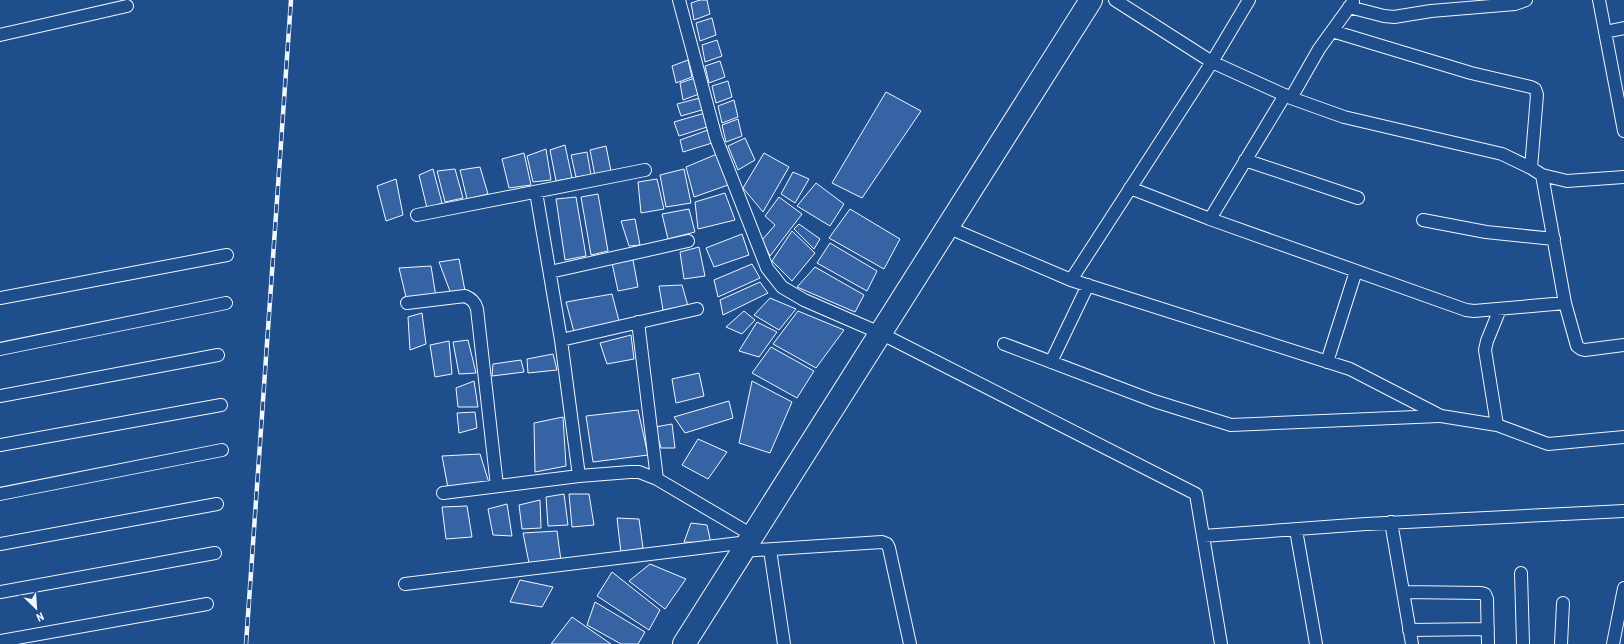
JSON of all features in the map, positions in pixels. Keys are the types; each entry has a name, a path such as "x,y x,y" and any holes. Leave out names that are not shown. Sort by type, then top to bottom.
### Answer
{"highway":[{"path":"684,644 1091,0"}],"street":[{"path":"679,0 716,138 767,268 782,287 804,300 880,333 1196,494 1221,644"},
{"path":"1115,0 1212,62 1288,96 1344,117 1502,154 1542,175 1567,181 1624,176"},
{"path":"1072,280 1212,62 1249,0"},
{"path":"1210,219 1245,160 1319,49 1352,4 1384,16 1394,17 1431,11 1515,4 1526,0"},
{"path":"1599,0 1622,102 1624,131"},
{"path":"0,35 127,6"},
{"path":"1605,32 1624,28"},
{"path":"1332,31 1471,73 1535,89 1537,95 1531,168"},
{"path":"1245,160 1358,198"},
{"path":"416,215 645,170"},
{"path":"1542,175 1565,303 1576,342 1580,349 1585,350 1624,345"},
{"path":"1130,188 1210,219 1466,310 1474,311 1565,303"},
{"path":"536,192 561,340 579,476"},
{"path":"1422,220 1486,232 1554,239"},
{"path":"947,227 1072,280 1350,369 1440,416"},
{"path":"550,272 688,241"},
{"path":"0,298 227,255"},
{"path":"1327,362 1356,271"},
{"path":"1051,362 1088,285"},
{"path":"406,303 465,296 471,299 475,304 477,309 497,486"},
{"path":"0,349 226,303"},
{"path":"561,340 697,309"},
{"path":"1497,425 1486,341 1500,309"},
{"path":"638,322 657,479"},
{"path":"1004,344 1154,401 1231,425 1440,416 1497,425 1548,444 1624,437"},
{"path":"0,396 218,355"},
{"path":"0,445 221,405"},
{"path":"0,494 222,450"},
{"path":"443,493 579,476 639,472 657,479 748,543 770,550 882,542 887,544 890,548 910,644"},
{"path":"0,544 217,504"},
{"path":"1203,536 1391,522 1624,511"},
{"path":"1391,522 1412,644"},
{"path":"1296,530 1316,644"},
{"path":"405,584 748,543"},
{"path":"770,550 784,644"},
{"path":"0,592 215,553"},
{"path":"1521,573 1523,644"},
{"path":"1613,644 1624,588"},
{"path":"1403,592 1485,594 1487,599 1488,644"},
{"path":"1561,644 1563,603"},
{"path":"0,641 207,604"},
{"path":"1409,630 1488,629"}],"building":[{"path":"700,0 707,0 710,14 694,20 691,3"},
{"path":"712,18 716,35 700,41 696,23"},
{"path":"717,40 722,56 705,62 702,45"},
{"path":"688,60 692,77 676,83 672,66"},
{"path":"720,61 725,77 709,83 705,66"},
{"path":"695,78 699,94 683,100 680,83"},
{"path":"728,81 732,97 716,103 712,86"},
{"path":"886,92 921,111 862,198 832,183"},
{"path":"700,98 702,110 681,116 677,104"},
{"path":"734,100 738,117 722,123 718,106"},
{"path":"705,113 707,127 679,136 674,122"},
{"path":"738,119 742,136 726,142 722,125"},
{"path":"708,130 712,143 683,152 680,140"},
{"path":"745,138 755,160 738,170 728,146"},
{"path":"565,145 572,178 556,181 550,150"},
{"path":"606,146 611,171 595,176 590,150"},
{"path":"546,149 551,180 533,182 527,156"},
{"path":"587,152 591,175 576,177 571,155"},
{"path":"524,153 531,185 509,188 502,159"},
{"path":"764,153 789,167 763,212 743,188"},
{"path":"717,154 728,185 694,197 686,167"},
{"path":"480,167 488,194 467,199 460,170"},
{"path":"433,169 442,203 427,208 419,175"},
{"path":"455,169 463,198 445,202 437,171"},
{"path":"684,169 691,203 666,207 660,175"},
{"path":"793,172 809,179 795,203 781,194"},
{"path":"396,179 403,215 386,221 377,186"},
{"path":"657,179 664,209 641,213 638,182"},
{"path":"816,183 844,204 830,226 797,206"},
{"path":"725,193 735,220 698,229 695,202"},
{"path":"598,194 608,251 591,255 581,197"},
{"path":"576,197 586,256 565,260 556,199"},
{"path":"779,197 802,214 770,256 762,240 775,225 765,216"},
{"path":"689,209 695,232 668,239 662,214"},
{"path":"850,209 900,239 884,269 829,238"},
{"path":"635,219 640,245 629,246 621,221"},
{"path":"799,224 820,239 814,249 794,229"},
{"path":"792,231 815,253 792,281 772,261"},
{"path":"742,234 749,255 714,267 706,248"},
{"path":"830,243 877,271 867,291 817,263"},
{"path":"699,247 705,276 684,279 680,252"},
{"path":"459,259 465,291 451,294 439,262"},
{"path":"633,260 638,287 618,291 612,263"},
{"path":"752,264 760,278 718,297 714,280"},
{"path":"431,266 436,297 406,297 399,268"},
{"path":"815,267 864,295 855,312 797,287"},
{"path":"760,282 768,293 723,315 720,300"},
{"path":"682,285 688,306 663,310 659,286"},
{"path":"612,294 619,321 574,332 566,302"},
{"path":"770,298 796,309 779,330 754,315"},
{"path":"744,311 755,320 742,334 726,327"},
{"path":"798,311 844,330 816,368 773,344"},
{"path":"422,313 426,344 410,350 408,317"},
{"path":"757,322 777,332 759,357 739,351"},
{"path":"631,335 634,359 607,364 600,343"},
{"path":"468,340 476,373 459,374 453,342"},
{"path":"449,341 452,374 435,377 430,345"},
{"path":"771,347 814,371 797,398 752,373"},
{"path":"553,354 557,370 528,373 527,359"},
{"path":"521,360 524,372 492,376 493,364"},
{"path":"699,373 704,396 676,403 672,379"},
{"path":"474,381 478,407 458,407 456,388"},
{"path":"752,381 792,402 770,453 739,443"},
{"path":"729,401 733,418 685,433 674,417"},
{"path":"638,410 648,455 593,462 586,416"},
{"path":"475,412 477,428 459,433 457,413"},
{"path":"563,417 566,466 535,472 534,423"},
{"path":"672,424 675,448 661,448 655,427"},
{"path":"698,439 727,452 708,479 682,465"},
{"path":"480,454 489,483 448,488 442,456"},
{"path":"564,494 568,525 548,526 546,497"},
{"path":"569,494 589,494 594,525 572,527"},
{"path":"540,500 541,528 522,529 519,505"},
{"path":"507,504 512,536 493,535 488,509"},
{"path":"467,506 472,537 446,539 442,507"},
{"path":"617,518 639,519 643,548 621,553"},
{"path":"691,523 707,525 711,543 684,542"},
{"path":"557,531 561,561 529,563 523,533"},
{"path":"650,564 686,579 665,609 629,581"},
{"path":"612,572 660,610 649,630 597,596"},
{"path":"520,580 553,587 542,607 510,602"},
{"path":"595,602 645,632 638,644 621,644 587,625"},
{"path":"572,617 611,644 551,644"}],"railway":[{"path":"246,644 291,0"}]}
